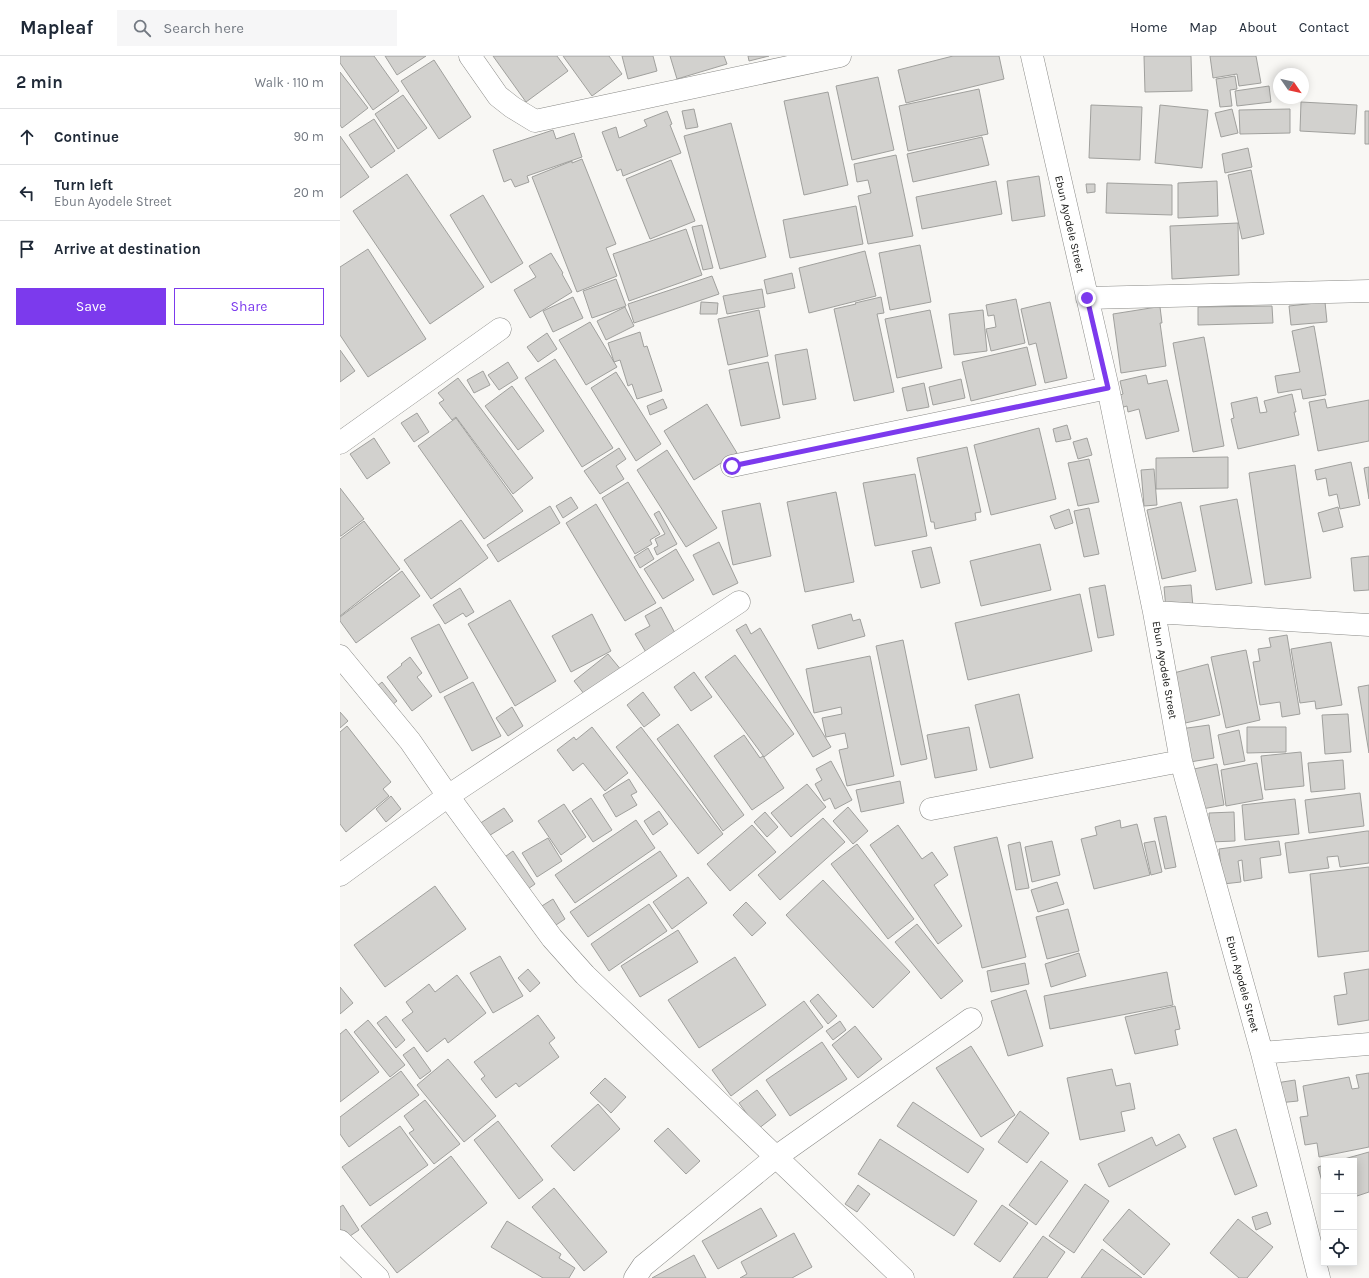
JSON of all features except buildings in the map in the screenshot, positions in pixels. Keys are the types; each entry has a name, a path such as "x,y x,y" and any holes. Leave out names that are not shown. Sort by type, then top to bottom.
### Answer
{"street":[{"path":"470,56 498,96 512,107 535,121 840,56"},
{"name":"Ebun Ayodele Street","path":"1032,56 1108,388 1154,612 1181,761 1262,1053 1319,1278"},
{"path":"1087,298 1369,291"},
{"path":"340,443 500,329"},
{"path":"732,466 1108,388"},
{"path":"340,875 448,796 739,602"},
{"path":"1154,612 1369,625"},
{"path":"340,656 410,741 448,796 552,938 585,975 903,1278"},
{"path":"931,809 1181,761"},
{"path":"635,1278 643,1266 776,1157 971,1019"},
{"path":"1262,1053 1369,1044"},
{"path":"340,1241 378,1278"}],"route":[{"path":"732,466 1108,388 1087,298"}]}
